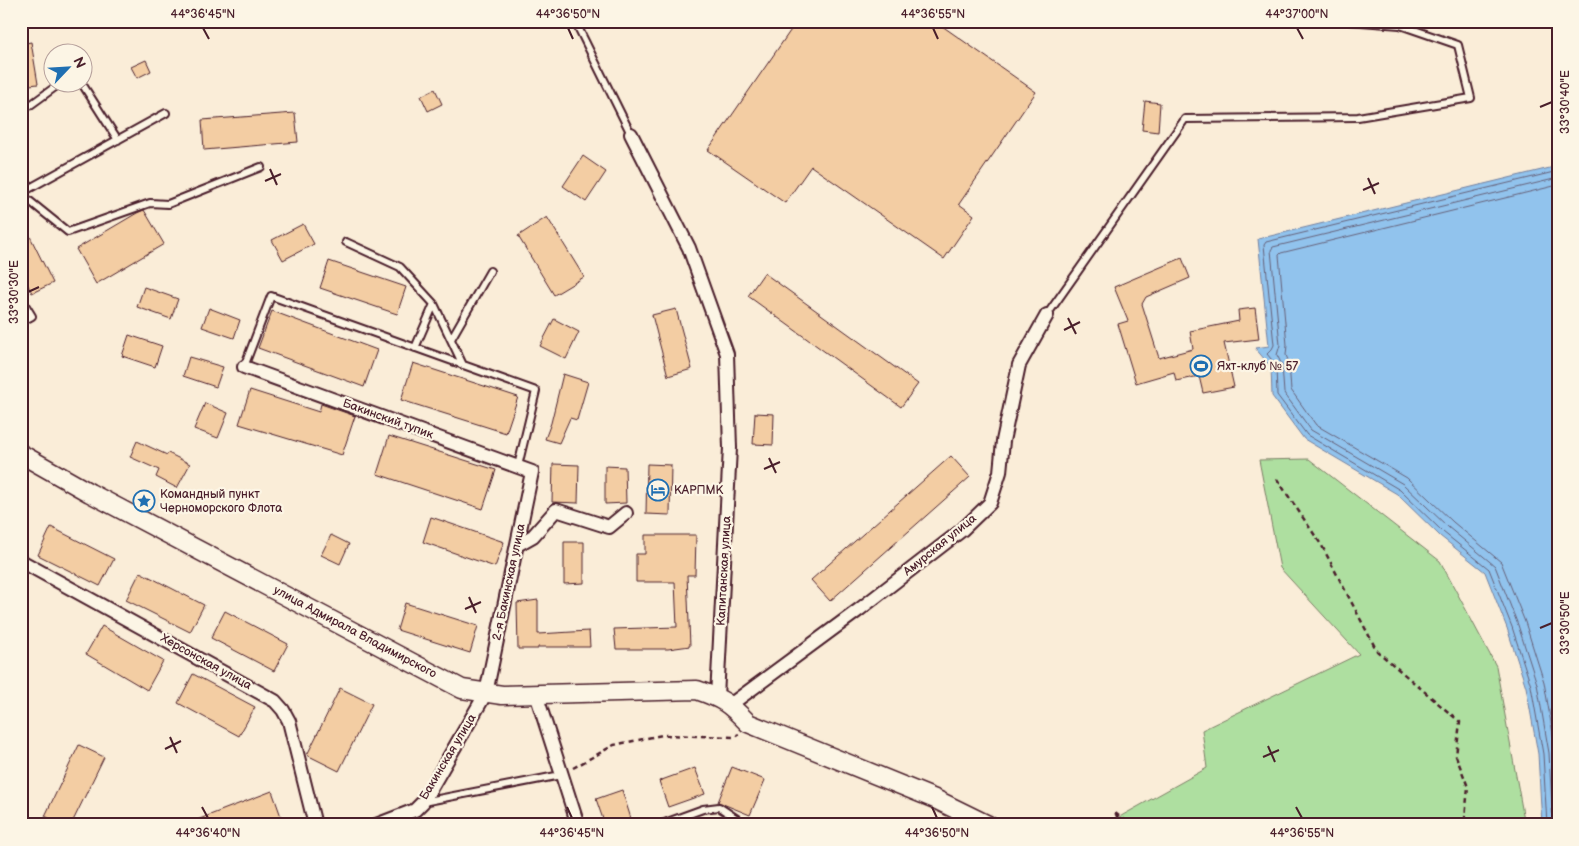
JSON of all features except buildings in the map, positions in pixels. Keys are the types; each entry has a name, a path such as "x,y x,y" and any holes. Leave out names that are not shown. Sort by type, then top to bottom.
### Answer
{"main road":[{"name":"улица Адмирала Владимирского","path":"21,454 90,493 462,689 502,695 697,690 724,701"},
{"path":"724,701 748,723 935,799 988,825"}],"street":[{"name":"Капитанская улица","path":"631,134 689,248 727,354 730,448 724,701"},
{"name":"Амурская улица","path":"724,701 860,609 962,530 990,503 1000,472 1003,441 1018,365 1047,315"},
{"name":"Бакинский тупик","path":"244,367 532,472"},
{"name":"2-я Бакинская улица","path":"486,693 532,472"},
{"path":"517,545 533,536 556,510 609,527 626,513"},
{"name":"Херсонская улица","path":"21,561 275,701 289,721 315,825"},
{"name":"Бакинская улица","path":"376,825 415,810 423,802 486,693"},
{"path":"536,694 578,825"}],"lane":[{"path":"575,21 631,134"},
{"path":"1047,315 1185,119 1358,118 1471,98 1458,46 1400,25 1348,21"},
{"path":"21,104 29,106 48,92"},
{"path":"87,92 118,140"},
{"path":"166,113 21,193 68,232 150,203 168,204 261,167"},
{"path":"346,242 400,267 434,304 463,365"},
{"path":"451,340 490,271"},
{"path":"244,367 271,296 536,391 518,466"},
{"path":"21,298 32,316 21,322"},
{"path":"415,348 434,304"},
{"path":"423,802 562,775"},
{"path":"659,825 703,809 719,807 746,825"}],"path":[{"path":"1277,479 1322,546 1377,652 1460,722 1456,756 1468,787 1465,818 1467,825"},
{"path":"562,775 614,744 662,734 733,737 740,734 748,723"},
{"path":"1120,825 1115,812 1131,825"}],"green space":[{"path":"1309,459 1440,561 1496,666 1525,825 1105,825 1207,768 1202,730 1359,654 1280,568 1259,460"}],"water":[{"path":"1558,166 1558,825 1542,825 1538,754 1526,687 1507,628 1485,572 1440,536 1397,494 1304,439 1272,396 1271,367 1255,348 1269,346 1258,239"}],"place":[{"name":"Яхт-клуб № 57","path":"1201,366"},
{"name":"КАРПМК","path":"658,490"},
{"name":"Командный пункт Черноморского Флота","path":"144,501"}]}
